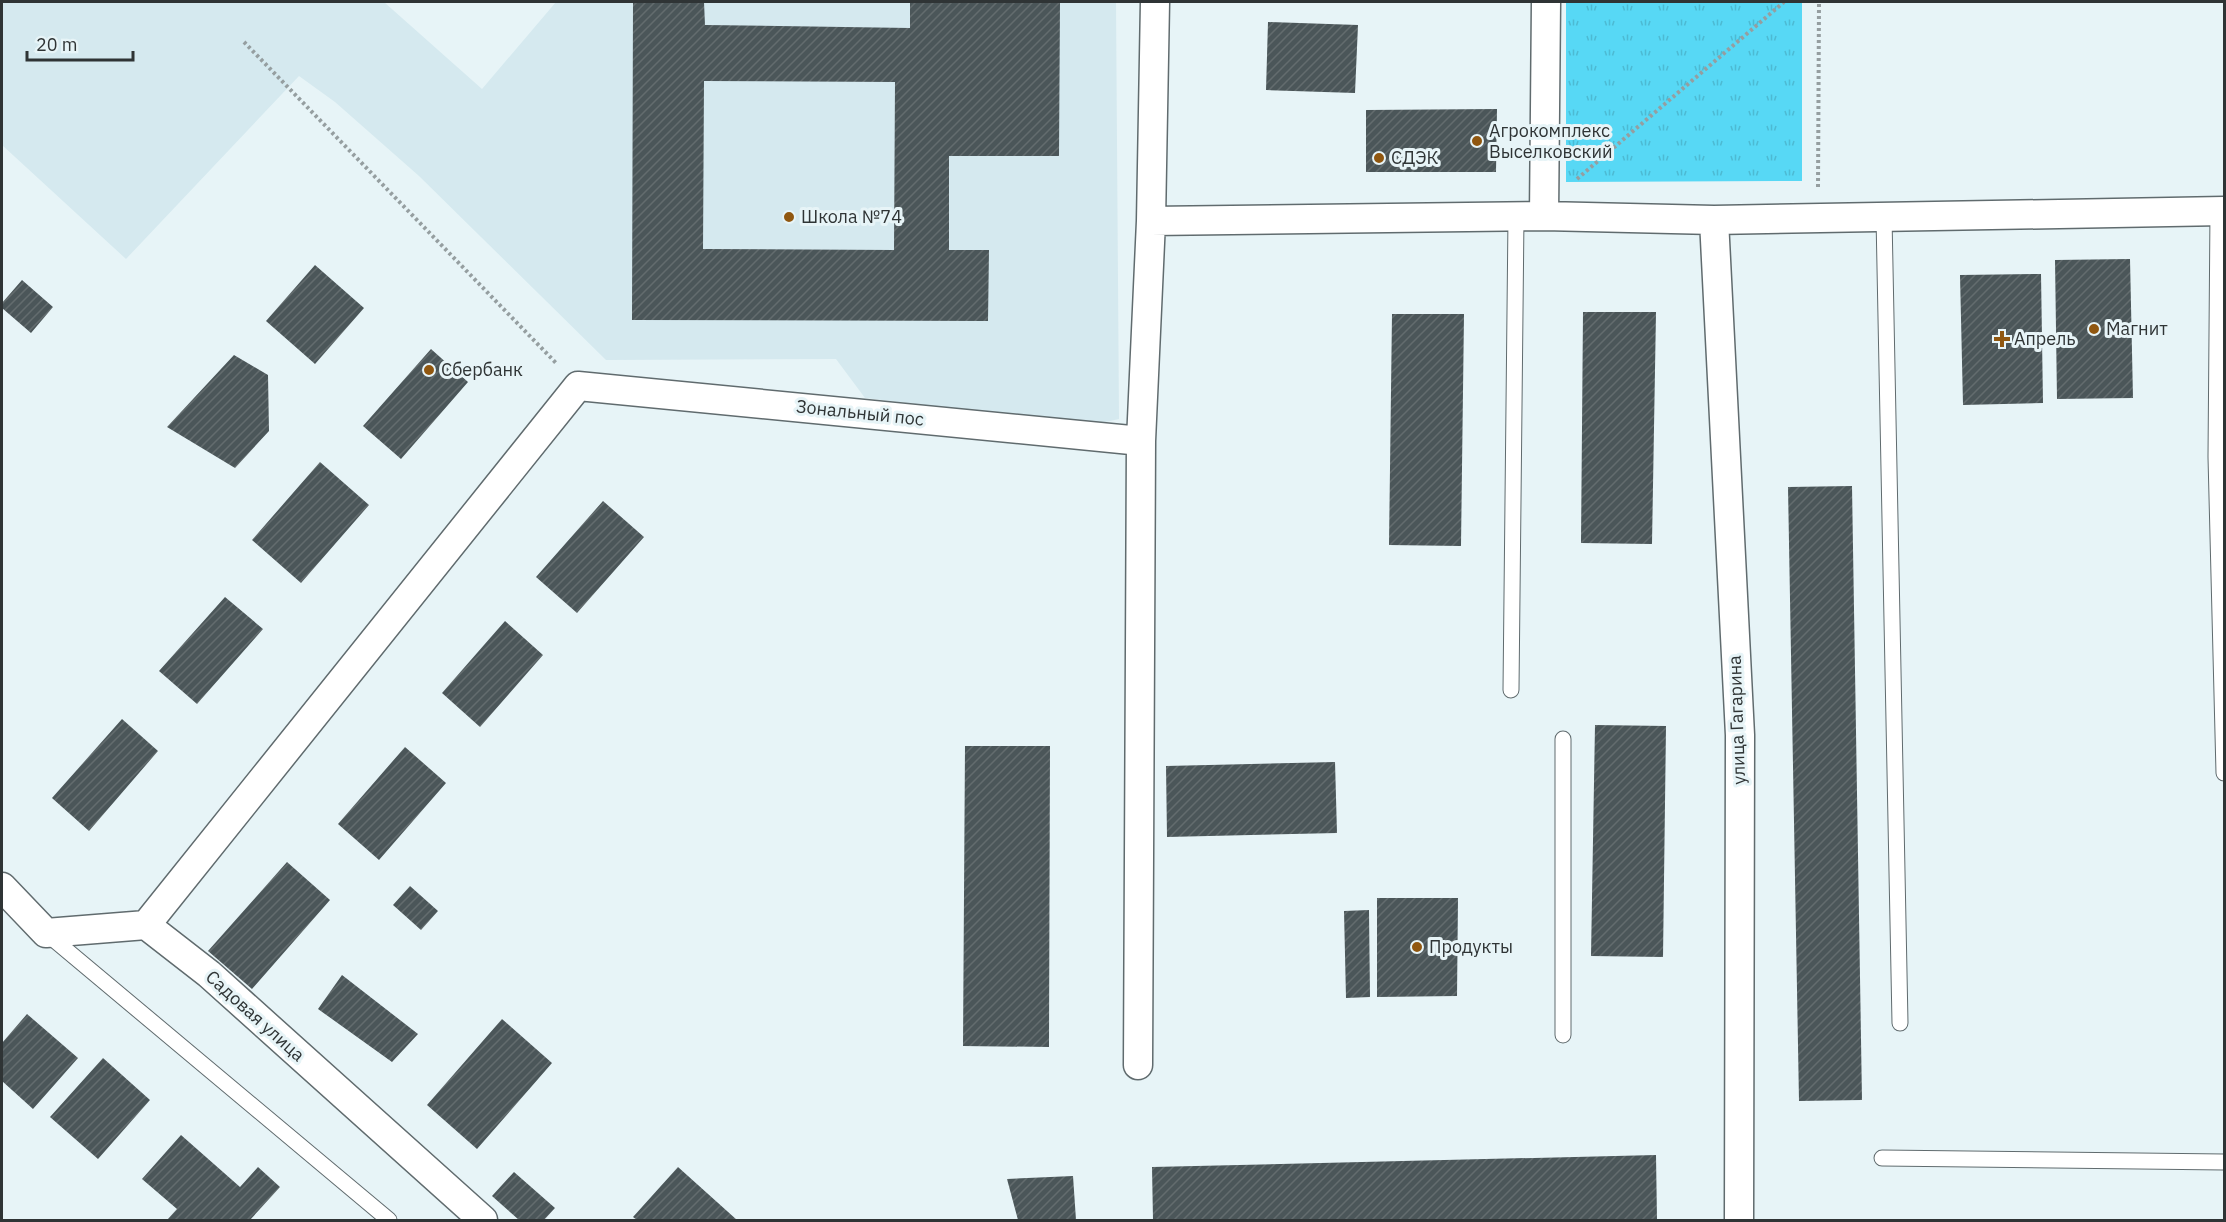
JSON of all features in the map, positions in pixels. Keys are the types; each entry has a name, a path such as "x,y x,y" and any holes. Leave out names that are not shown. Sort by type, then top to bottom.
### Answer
{"street":[{"path":"1138,1065 1141,441 1151,221 1155,2"},
{"path":"1535,209 1546,2"},
{"path":"1151,221 1535,209 1714,220 2221,211"},
{"name":"улица Гагарина","path":"1714,220 1740,735 1739,1221"},
{"path":"2,887 46,933 146,925 578,386"},
{"name":"Зональный пос","path":"578,386 1141,441"},
{"name":"Садовая улица","path":"146,925 209,974 476,1219"}],"lane":[{"path":"1511,690 1535,209"},
{"path":"2221,211 2220,457 2224,773"},
{"path":"1884,217 1900,1023"},
{"path":"1563,739 1563,1035"},
{"path":"46,933 389,1221"},
{"path":"1882,1158 2224,1162"}],"path":[{"path":"1535,209 1564,191 1784,2"},
{"path":"1818,218 1819,2"},
{"path":"243,42 578,386"}],"shaded area":[{"name":"Школа №74","path":"2,2 384,2 482,89 556,2 1116,2 1119,419 1092,425 865,398 836,359 606,360 419,176 335,102 299,76 126,259 2,145"}],"green space":[{"path":"1566,2 1802,2 1802,181 1566,182"}],"building":[{"path":"633,2 704,2 705,25 910,28 910,2 1060,2 1059,156 949,156 949,250 989,250 988,321 632,320","holes":["704,81 895,82 894,250 703,249"]},
{"path":"1268,22 1358,25 1355,93 1266,90"},
{"path":"1497,109 1496,172 1366,172 1366,110"},
{"path":"2130,259 2133,398 2057,399 2055,260"},
{"path":"315,265 364,308 315,364 266,321"},
{"path":"2041,274 2043,403 1963,405 1960,275"},
{"path":"22,280 53,307 31,333 2,308 2,303"},
{"path":"1583,312 1656,312 1652,544 1581,543"},
{"path":"1392,314 1464,314 1461,546 1389,545"},
{"path":"431,349 468,382 401,459 363,426"},
{"path":"234,355 268,375 269,431 235,468 167,427"},
{"path":"320,462 369,505 301,583 252,540"},
{"path":"1852,486 1862,1100 1799,1101 1788,487"},
{"path":"603,501 644,537 577,613 536,577"},
{"path":"225,597 263,629 197,704 159,671"},
{"path":"505,621 543,655 480,727 442,693"},
{"path":"122,719 158,751 89,831 52,798"},
{"path":"1595,725 1666,726 1663,957 1591,956"},
{"path":"965,746 1050,746 1049,1047 963,1046"},
{"path":"405,747 446,783 379,860 338,824"},
{"path":"1335,762 1337,833 1167,837 1166,766"},
{"path":"287,862 330,900 252,989 208,951"},
{"path":"410,886 438,911 421,930 393,905"},
{"name":"Продукты","path":"1377,898 1458,898 1457,996 1377,997"},
{"path":"1369,910 1370,997 1346,998 1344,911"},
{"path":"342,975 418,1034 392,1062 318,1009"},
{"path":"27,1014 78,1058 33,1109 2,1081 2,1043"},
{"path":"502,1019 552,1063 477,1149 427,1105"},
{"path":"103,1058 150,1100 98,1159 50,1117"},
{"path":"181,1135 240,1187 258,1167 280,1187 250,1220 167,1220 177,1209 142,1179"},
{"path":"1656,1155 1657,1220 1153,1220 1152,1167"},
{"path":"678,1167 737,1220 637,1220 633,1217"},
{"path":"514,1172 555,1208 544,1220 519,1220 492,1196"},
{"path":"1073,1176 1076,1220 1018,1220 1007,1179"}],"place":[{"name":"Агрокомплекс Выселковский","path":"1477,141"},
{"name":"СДЭК","path":"1379,158"},
{"name":"Школа №74","path":"789,217"},
{"name":"Магнит","path":"2094,329"},
{"name":"Апрель","path":"2002,339"},
{"name":"Сбербанк","path":"429,370"},
{"name":"Продукты","path":"1417,947"}]}
